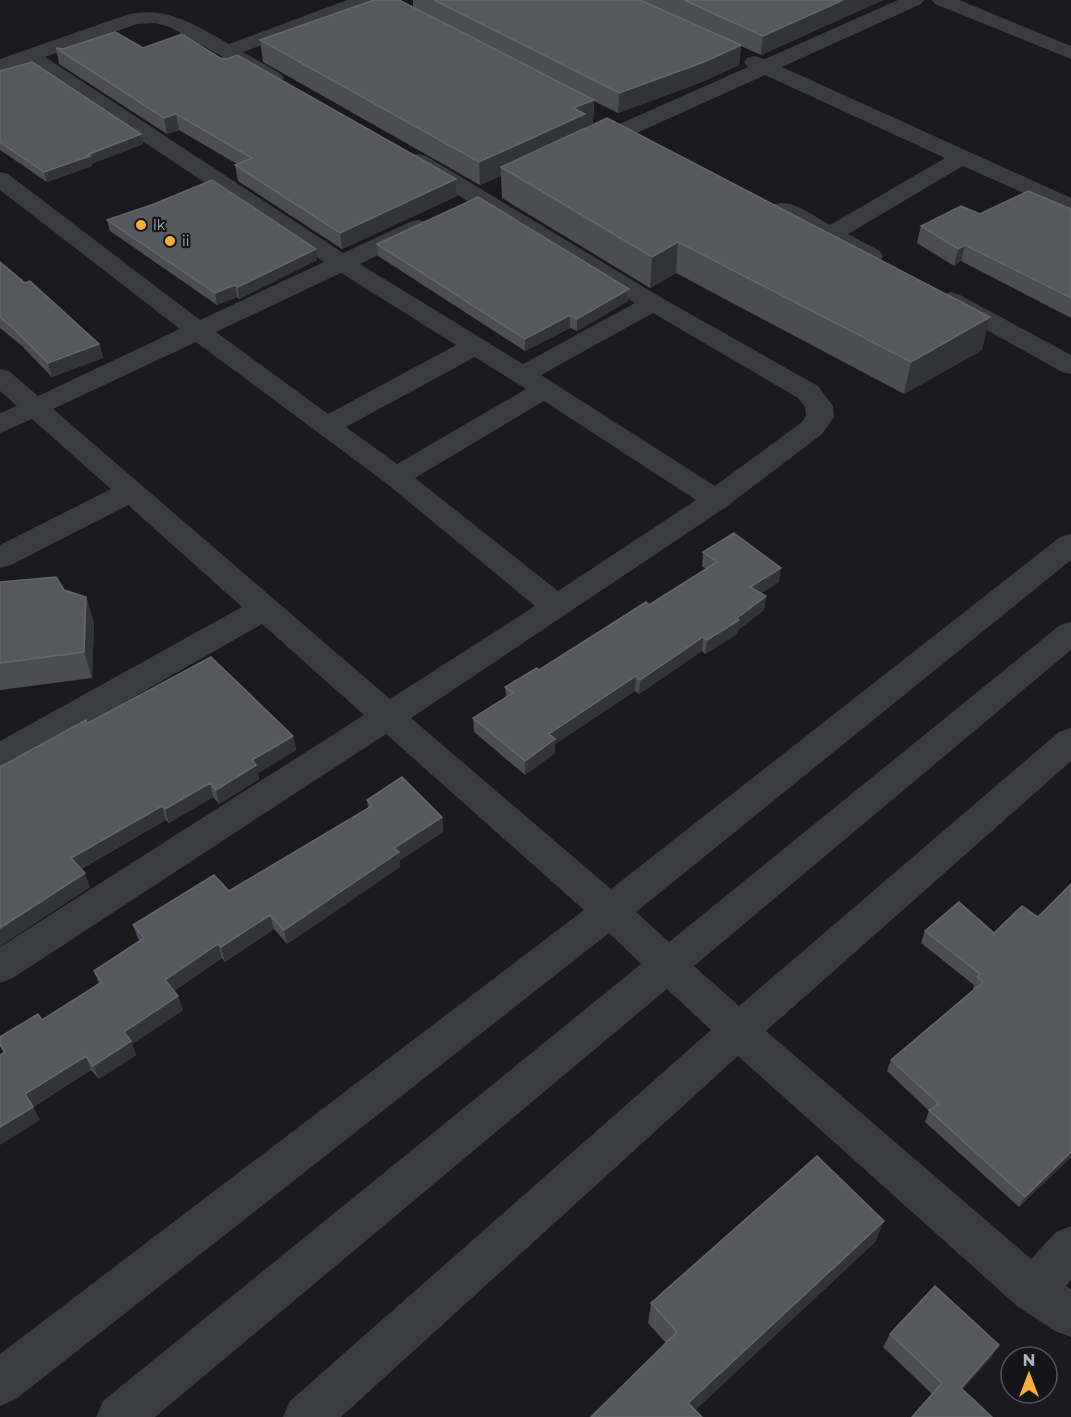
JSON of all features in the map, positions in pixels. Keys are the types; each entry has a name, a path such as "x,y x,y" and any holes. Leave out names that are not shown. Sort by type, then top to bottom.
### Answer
{"street":[{"path":"228,51 365,0"},
{"path":"564,158 615,123 766,67 914,0"},
{"path":"942,0 1071,53"},
{"path":"0,66 145,17 167,18 299,92"},
{"path":"736,53 1071,207"},
{"path":"29,56 342,263 716,500"},
{"path":"615,123 656,144"},
{"path":"0,967 557,607 716,500 812,428 820,417 819,406 808,392 653,303 400,151"},
{"path":"831,234 962,157"},
{"path":"0,179 197,330 396,477 557,607"},
{"path":"759,197 894,269"},
{"path":"0,424 438,218"},
{"path":"935,292 1071,366"},
{"path":"522,375 653,303"},
{"path":"326,426 475,346"},
{"path":"0,377 610,911 738,1031 1033,1290 1071,1315"},
{"path":"396,477 544,389"},
{"path":"0,558 131,491"},
{"path":"0,1383 610,911 1071,544"},
{"path":"0,757 263,609"},
{"path":"119,1417 670,966 1071,633"},
{"path":"306,1417 738,1031 1071,741"},
{"path":"1033,1290 1071,1247"}],"building":[{"path":"374,0 399,0 594,100 573,108 585,114 479,162 260,40"},
{"path":"434,0 640,0 741,45 704,62 619,93"},
{"path":"684,0 843,0 763,36"},
{"path":"115,32 143,48 182,34 220,58 227,59 237,55 456,179 340,233 235,165 252,158 176,114 164,118 56,48 63,49"},
{"path":"32,62 141,134 87,155 90,156 44,172 0,142 0,71"},
{"path":"607,118 990,317 911,362 678,242 652,257 501,167"},
{"path":"212,180 316,249 238,287 235,285 215,293 107,220"},
{"path":"1028,191 1071,209 1071,298 965,245 958,249 921,226 961,206 980,214"},
{"path":"478,197 629,289 577,319 570,315 525,339 377,244"},
{"path":"0,262 25,283 30,281 99,344 48,363 0,317"},
{"path":"734,533 781,568 750,587 766,596 737,618 739,620 707,640 703,637 640,680 636,676 549,734 555,739 525,761 473,718 513,693 505,687 537,668 539,670 646,602 649,605 717,562 703,552"},
{"path":"56,577 64,590 86,597 84,652 0,663 0,582"},
{"path":"211,657 293,736 252,760 256,765 216,790 210,783 165,809 162,806 71,858 85,873 0,928 0,767 86,720 86,724"},
{"path":"402,777 442,817 394,848 399,852 284,930 270,915 221,947 218,944 165,980 178,996 124,1032 131,1041 93,1066 86,1056 25,1094 33,1107 0,1127 0,1055 5,1052 0,1045 0,1037 38,1014 42,1020 102,982 94,971 144,938 133,925 214,875 229,891 372,806 367,800"},
{"path":"1071,884 1071,1152 1025,1197 929,1110 939,1104 891,1060 983,982 977,977 980,974 925,931 959,902 994,933 1022,906 1038,917"},
{"path":"817,1156 884,1221 688,1403 702,1417 591,1417 677,1332 651,1303"},
{"path":"935,1286 999,1345 961,1388 992,1417 912,1417 942,1383 890,1334"}],"place":[{"name":"lk","path":"141,225"},
{"name":"ii","path":"170,241"}]}
